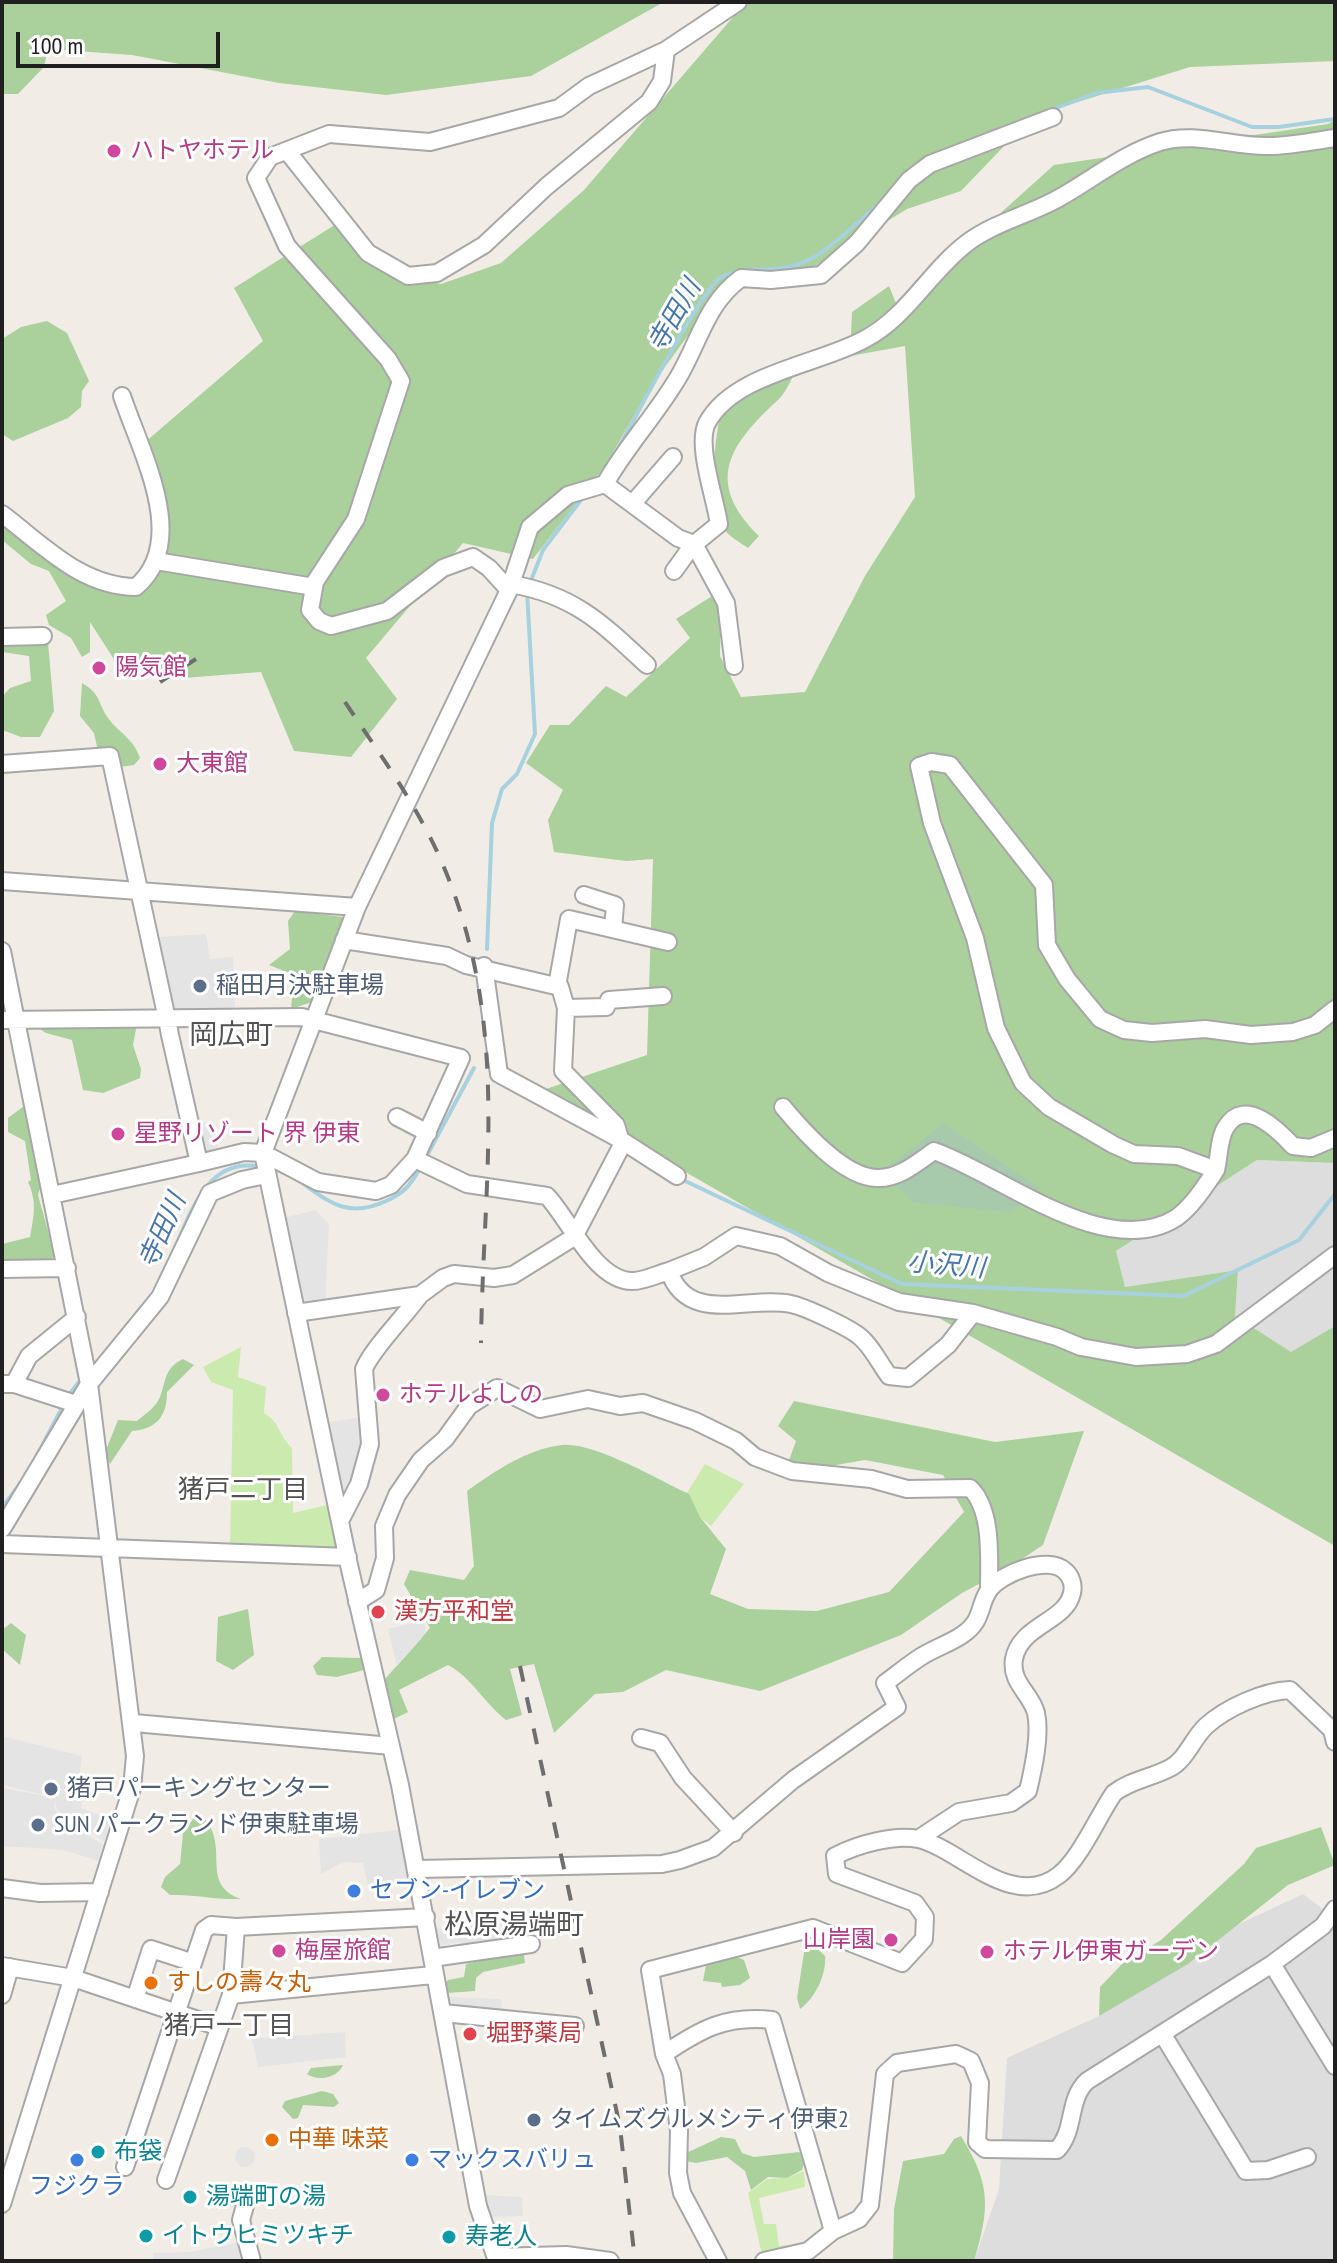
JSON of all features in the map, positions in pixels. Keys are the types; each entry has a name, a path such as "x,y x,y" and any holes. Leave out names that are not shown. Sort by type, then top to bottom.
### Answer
{"street":[{"path":"647,665 579,605 539,588 510,587 473,557 443,568 387,611 331,626 319,621 310,610 314,587 356,519 401,381 388,359 287,246 256,178 270,157 329,134 430,142 559,108 589,86 666,50 738,2"},
{"path":"287,151 368,253 408,276 437,273 484,245 547,186 649,102 662,81 666,50"},
{"path":"610,2261 566,2255 497,2259 478,2206 417,1869 357,1602 263,1153 357,907 510,587 530,527 568,495 603,485 679,375 708,311 728,287 741,278 771,280 821,275 857,243 909,180 930,164 1053,117"},
{"path":"674,571 692,546 719,524 714,489 702,449 706,425 721,405 763,377 798,367 867,339 907,306 965,245 991,227 1059,199 1108,165 1162,141 1194,138 1268,146 1335,138"},
{"path":"2,514 80,573 112,587 136,587 156,561 163,518 122,396"},
{"path":"633,503 673,457"},
{"path":"603,485 692,546 726,603 734,666"},
{"path":"156,561 314,587"},
{"path":"2,637 43,636"},
{"path":"2,764 110,756 199,1163"},
{"path":"1216,1170 1178,1156 1134,1154 1114,1145 1049,1107 1023,1083 996,1028 975,938 932,823 919,766 931,762 950,765 1044,885 1047,945 1067,979 1100,1019 1124,1030 1152,1033 1205,1029 1251,1035 1293,1032 1315,1025 1335,1009"},
{"path":"2,881 357,907"},
{"path":"584,895 615,905 613,929"},
{"path":"557,986 569,919 668,942"},
{"path":"340,1521 359,1484 370,1444 364,1369 368,1358 398,1327 420,1295 448,1275 494,1278 513,1275 574,1237 620,1147 616,1125 563,1071 566,1008 563,993 557,986 484,966 466,965 447,956 344,940"},
{"path":"2,951 9,1020 52,1195 85,1360 134,1723 132,1788 2,2204"},
{"path":"484,966 499,1074 620,1147 677,1176"},
{"path":"566,1008 606,1007 609,1000 663,996"},
{"path":"9,1020 315,1018 461,1058 428,1133 421,1161 391,1185 376,1191 318,1182 263,1153 244,1152 52,1195"},
{"path":"783,1107 810,1139 836,1160 877,1178 903,1172 934,1151 962,1161 1067,1217 1114,1228 1150,1229 1177,1217 1216,1170 1225,1127 1236,1119 1254,1115 1270,1122 1293,1146 1311,1148 1335,1138"},
{"path":"397,1117 428,1133"},
{"path":"421,1161 467,1184 547,1196 574,1237 614,1276 633,1281 669,1271 704,1257 736,1236 780,1246 828,1273 899,1302 973,1313 1081,1347 1136,1357 1187,1354 1216,1344 1335,1255"},
{"path":"2,1529 75,1404 160,1297 210,1193 242,1180 266,1175"},
{"path":"2,1269 67,1268"},
{"path":"669,1271 688,1299 714,1305 791,1304 860,1336 889,1376 908,1378 948,1345 973,1313"},
{"path":"296,1313 420,1295"},
{"path":"75,1404 8,1384 29,1356 77,1317"},
{"path":"357,1602 376,1590 385,1558 384,1526 408,1477 445,1439 469,1406 497,1388 540,1409 588,1399 620,1406 643,1403 695,1421 736,1441 755,1457 792,1471 871,1479 907,1489 970,1488 980,1503 989,1548 989,1590 982,1615 963,1635 920,1657 885,1683 897,1707 793,1780 713,1848 662,1864 417,1869"},
{"path":"2,1544 348,1557"},
{"path":"718,2261 682,2193 672,2074 664,2054 650,1970 813,1928 902,1963 924,1939 925,1917 915,1903 837,1874 835,1856 858,1844 918,1839 959,1812 1011,1803 1028,1791 1036,1713 1018,1684 1014,1660 1028,1633 1068,1604 1073,1583 1066,1571 1054,1564 1036,1564 1013,1573 989,1590"},
{"path":"918,1839 984,1874 1027,1886 1043,1884 1067,1867 1114,1793 1125,1784 1172,1767 1207,1726 1238,1707 1273,1690 1290,1690 1332,1730 1335,1742"},
{"path":"134,1723 391,1746"},
{"path":"641,1738 660,1743 683,1778 734,1833"},
{"path":"2,1888 40,1893 100,1892"},
{"path":"764,2261 808,2251 833,2231 859,2219 870,2205 885,2074 897,2063 956,2054 971,2061 980,2083 977,2142 985,2149 1057,2150 1068,2139 1077,2091 1272,1964 1323,1926 1335,1909"},
{"path":"125,2167 204,1930 211,1925 236,1927 426,1917"},
{"path":"166,2180 231,1995 236,1927"},
{"path":"231,1995 433,1966 531,1944"},
{"path":"135,1999 151,1949 191,1962"},
{"path":"1272,1964 1335,2066"},
{"path":"2,1995 6,1967 73,1978 219,2027"},
{"path":"443,2013 575,2026"},
{"path":"664,2054 703,2027 749,2017 772,2020 833,2231"},
{"path":"1163,2035 1246,2171 1268,2170 1307,2157"},
{"path":"246,2202 241,2220 252,2261"}],"shaded area":[{"name":"稲田月決駐車場","path":"206,934 210,959 233,957 235,1009 171,1011 158,937"},
{"path":"212,1121 218,1151 201,1156 193,1125"},
{"path":"1257,1160 1335,1163 1335,1326 1292,1353 1235,1316 1238,1270 1125,1287 1116,1251"},
{"path":"315,1210 329,1224 325,1304 298,1308 284,1218"},
{"path":"362,1417 363,1449 342,1497 329,1422"},
{"path":"424,1620 426,1631 397,1666 388,1629"},
{"path":"2,1736 82,1756 79,1779 83,1794 81,1808 111,1820 104,1841 82,1826 68,1821 56,1808 56,1801 54,1808 67,1822 103,1845 99,1861 63,1850 2,1846 2,1788 57,1798 2,1785"},
{"path":"405,1829 415,1882 369,1890 363,1863 343,1862 321,1874 319,1839"},
{"path":"1303,1894 1335,1918 1335,2261 974,2261 999,2189 1007,2058 1099,2016 1188,1948"},
{"path":"493,1910 497,1947 461,1952 459,1942 435,1946 433,1929 469,1925 469,1911"},
{"path":"447,1997 501,1999 502,2010 447,2007"},
{"path":"345,2032 346,2057 258,2067 252,2039"},
{"path":"245,2147 252,2150 255,2157 252,2164 245,2167 238,2164 235,2157 238,2150"},
{"path":"481,2195 522,2197 523,2216 486,2217"},
{"path":"241,2242 246,2261 154,2261 153,2253 189,2252"}],"green space":[{"path":"2,2 664,2 531,76 386,95 279,83 132,55 48,49 44,67 18,94 2,94"},
{"path":"746,2 1335,2 1335,61 1190,67 1033,116 961,191 907,209 810,269 726,283 649,389 606,465 533,559 463,543 366,658 397,699 351,757 294,751 261,672 183,678 117,664 90,622 90,652 82,657 71,638 49,625 46,615 66,601 49,571 31,564 2,540 2,521 88,585 107,589 146,578 161,538 144,443 263,341 234,288 341,221 391,275 441,284 501,263 584,190"},
{"path":"1335,120 1335,1163 1257,1160 1116,1251 1125,1287 1238,1270 1235,1316 1291,1352 1335,1326 1335,1546 543,1090 647,1055 653,859 626,861 554,852 548,820 563,790 526,763 550,725 569,725 606,686 626,697 690,638 676,619 712,596 721,604 720,656 741,697 805,692 865,576 915,497 905,346 850,356 852,312 889,286 900,313 965,245 1054,165 1328,124"},
{"path":"47,321 67,333 89,381 82,391 81,407 68,418 13,441 2,434 2,339 21,327"},
{"path":"798,367 782,396 747,432 730,464 728,480 732,498 759,536 748,548 723,528 715,502 715,452 722,408"},
{"path":"48,642 54,711 40,737 21,737 2,730 2,697 10,688 31,681 29,656 2,652 2,643"},
{"path":"82,683 93,691 108,718 134,746 140,758 134,765 120,767 114,749 98,751 94,733 80,716"},
{"path":"295,911 343,917 323,983 312,1002 291,1009 294,975 269,965 290,949 288,921"},
{"path":"137,1024 133,1045 141,1069 140,1078 103,1093 83,1090 72,1040 46,1033 35,1026"},
{"path":"24,1106 41,1185 38,1195 55,1256 46,1262 2,1266 2,1244 30,1237 33,1222 34,1202 28,1182 31,1180 25,1141 8,1132 8,1118"},
{"path":"944,1123 1040,1188 1011,1212 914,1203 882,1172"},
{"path":"241,1347 238,1377 266,1387 264,1413 292,1448 293,1513 331,1504 340,1552 230,1548 233,1390 211,1382 203,1367"},
{"path":"183,1359 194,1365 167,1392 165,1408 159,1420 141,1430 132,1431 110,1464 104,1455 118,1420 137,1421 150,1410 158,1400 169,1371"},
{"path":"794,1401 995,1442 1084,1431 1043,1545 962,1593 901,1635 760,1691 666,1670 623,1692 595,1694 554,1733 534,1664 510,1669 522,1715 506,1720 457,1670 448,1665 399,1690 408,1712 392,1720 385,1679 430,1628 404,1584 410,1570 464,1580 474,1566 467,1491 512,1462 549,1447 576,1446 609,1455 689,1494 700,1517 726,1549 710,1594 748,1609 817,1611 889,1592 964,1512 943,1475 865,1460 819,1468 788,1463 796,1441 778,1426"},
{"path":"705,1464 744,1484 711,1526 700,1517 687,1493"},
{"path":"248,1609 254,1655 233,1670 216,1661 218,1617"},
{"path":"11,1623 26,1635 20,1665 2,1649 2,1630"},
{"path":"322,1657 361,1658 364,1670 337,1677 317,1675 313,1666"},
{"path":"198,1812 209,1824 214,1836 220,1883 241,1899 170,1895 161,1887 165,1877 180,1864 183,1833"},
{"path":"1321,1827 1335,1865 1288,1885 1188,1964 1099,2016 1100,1987 1122,1964 1161,1940 1244,1864 1256,1848"},
{"path":"805,1946 817,1948 825,1956 825,1963 815,1992 800,2009 797,1998"},
{"path":"507,1955 524,1955 525,1963 483,1972 476,1978 475,1991 447,1993 444,1985 448,1980 464,1977 466,1964"},
{"path":"737,1957 744,1960 750,1978 740,1985 722,1987 721,1983 703,1981 706,1965"},
{"path":"343,2065 337,2073 327,2077 316,2078 307,2074 311,2068"},
{"path":"322,2091 333,2094 339,2103 334,2107 303,2105 298,2118 293,2119 282,2107 285,2101"},
{"path":"961,2136 978,2169 985,2197 983,2226 974,2261 893,2261 894,2209 903,2161 944,2154 954,2139"},
{"path":"721,2137 735,2139 742,2153 754,2157 799,2152 805,2160 802,2170 787,2178 768,2177 751,2190 745,2171 727,2157 696,2163 685,2161 684,2154"},
{"path":"804,2171 805,2187 759,2198 764,2224 776,2224 779,2246 811,2242 762,2255 748,2193 767,2179 787,2178"}],"waterway":[{"name":"寺田川","path":"971,140 1096,93 1148,87 1252,127 1279,127 1335,119"},
{"name":"寺田川","path":"619,447 684,329 720,278 738,272 784,268 805,261 829,247 882,201"},
{"name":"寺田川","path":"530,583 543,550 584,496"},
{"name":"寺田川","path":"487,949 492,823 502,789 517,774 535,734 527,591"},
{"name":"寺田川","path":"424,1161 474,1068"},
{"name":"寺田川","path":"175,1248 195,1203 215,1178 227,1170 242,1166 260,1167"},
{"name":"寺田川","path":"272,1169 300,1181 337,1205 351,1208 367,1207 398,1195 420,1168"},
{"name":"小沢川","path":"681,1179 902,1284 1184,1296 1299,1240 1335,1194"},
{"name":"寺田川","path":"68,1396 82,1378"},
{"name":"寺田川","path":"33,1463 64,1404"},
{"name":"寺田川","path":"2,1508 22,1481"}],"railway":[{"path":"160,682 196,659"},
{"path":"345,702 396,778 430,837 463,919 477,979 485,1038 488,1098 481,1343"},
{"path":"520,1666 620,2127 635,2261"}],"place":[{"name":"ハトヤホテル","path":"114,151"},
{"name":"陽気館","path":"99,668"},
{"name":"大東館","path":"160,764"},
{"name":"稲田月決駐車場","path":"200,986"},
{"name":"星野リゾート 界 伊東","path":"118,1134"},
{"name":"ホテルよしの","path":"383,1395"},
{"name":"漢方平和堂","path":"378,1612"},
{"name":"猪戸パーキングセンター","path":"51,1789"},
{"name":"SUN パークランド伊東駐車場","path":"38,1825"},
{"name":"セブン-イレブン","path":"354,1891"},
{"name":"山岸園","path":"891,1940"},
{"name":"梅屋旅館","path":"279,1951"},
{"name":"ホテル伊東ガーデン","path":"987,1952"},
{"name":"すしの壽々丸","path":"151,1983"},
{"name":"堀野薬局","path":"470,2034"},
{"name":"タイムズグルメシティ伊東2","path":"534,2120"},
{"name":"中華 味菜","path":"272,2140"},
{"name":"布袋","path":"98,2152"},
{"name":"フジクラ","path":"77,2160"},
{"name":"マックスバリュ","path":"412,2160"},
{"name":"湯端町の湯","path":"190,2197"},
{"name":"イトウヒミツキチ","path":"146,2236"},
{"name":"寿老人","path":"449,2237"}],"district":[{"name":"岡広町","path":"231,1036"},
{"name":"猪戸二丁目","path":"243,1491"},
{"name":"松原湯端町","path":"514,1926"},
{"name":"猪戸一丁目","path":"229,2027"}]}
